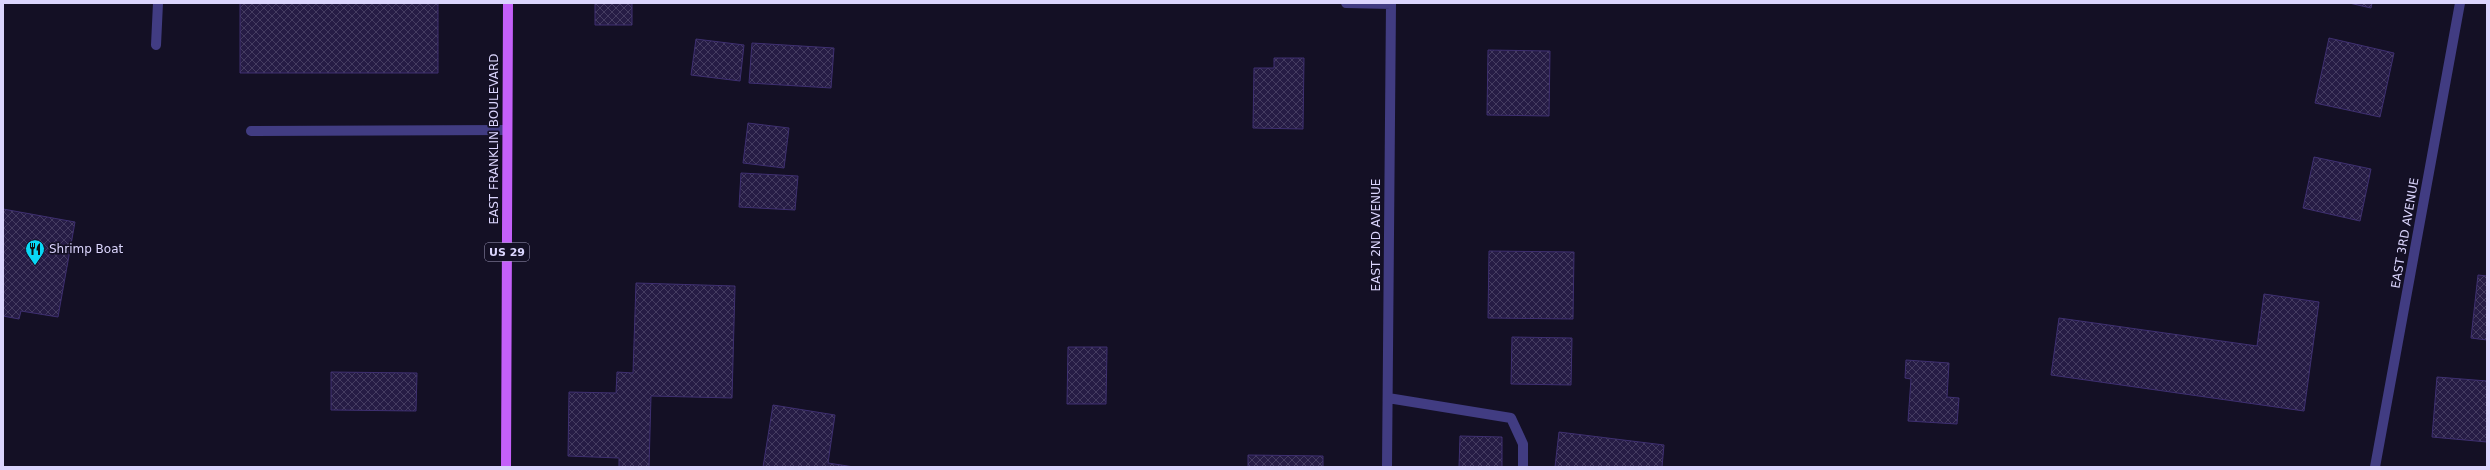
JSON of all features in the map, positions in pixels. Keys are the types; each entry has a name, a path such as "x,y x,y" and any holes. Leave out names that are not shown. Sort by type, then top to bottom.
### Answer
{"main road":[{"name":"EAST FRANKLIN BOULEVARD","path":"506,467 508,3"}],"street":[{"path":"156,45 158,3"},
{"path":"1346,3 1391,4"},
{"name":"EAST 3RD AVENUE","path":"2375,467 2460,3"},
{"name":"EAST 2ND AVENUE","path":"1387,467 1391,4"},
{"path":"251,131 507,130"},
{"path":"1388,398 1511,418 1523,444 1523,467"}],"building":[{"path":"240,3 438,3 438,73 240,73"},
{"path":"595,3 632,3 632,25 595,25"},
{"path":"2349,3 2372,3 2371,8"},
{"path":"2329,38 2394,53 2380,117 2315,103"},
{"path":"696,39 744,45 740,81 691,75"},
{"path":"752,43 834,48 831,88 749,83"},
{"path":"1488,50 1550,51 1549,116 1487,115"},
{"path":"1274,58 1304,58 1303,129 1253,128 1254,68 1274,68"},
{"path":"748,123 789,128 784,168 743,163"},
{"path":"2314,157 2371,169 2360,221 2303,208"},
{"path":"741,173 798,176 795,210 739,207"},
{"name":"Shrimp Boat","path":"3,209 75,222 58,317 21,311 19,319 3,316"},
{"path":"1489,251 1574,252 1573,319 1488,318"},
{"path":"2478,275 2487,276 2487,340 2471,338"},
{"path":"636,283 735,286 732,398 651,396 649,467 619,467 619,458 568,456 569,392 616,393 617,372 633,373"},
{"path":"2264,294 2319,302 2304,411 2051,375 2059,318 2257,346"},
{"path":"1512,337 1572,338 1571,385 1511,384"},
{"path":"1068,347 1107,347 1106,404 1067,404"},
{"path":"1906,360 1949,363 1947,397 1959,398 1957,424 1908,421 1911,379 1905,378"},
{"path":"331,372 417,373 416,411 331,410"},
{"path":"2437,377 2487,381 2487,442 2432,437"},
{"path":"773,405 835,415 828,463 854,467 763,467"},
{"path":"1559,432 1664,445 1662,467 1555,467"},
{"path":"1460,436 1502,437 1502,467 1459,467"},
{"path":"1248,455 1323,456 1323,467 1248,467"}],"place":[{"name":"Shrimp Boat","path":"35,266"}]}
